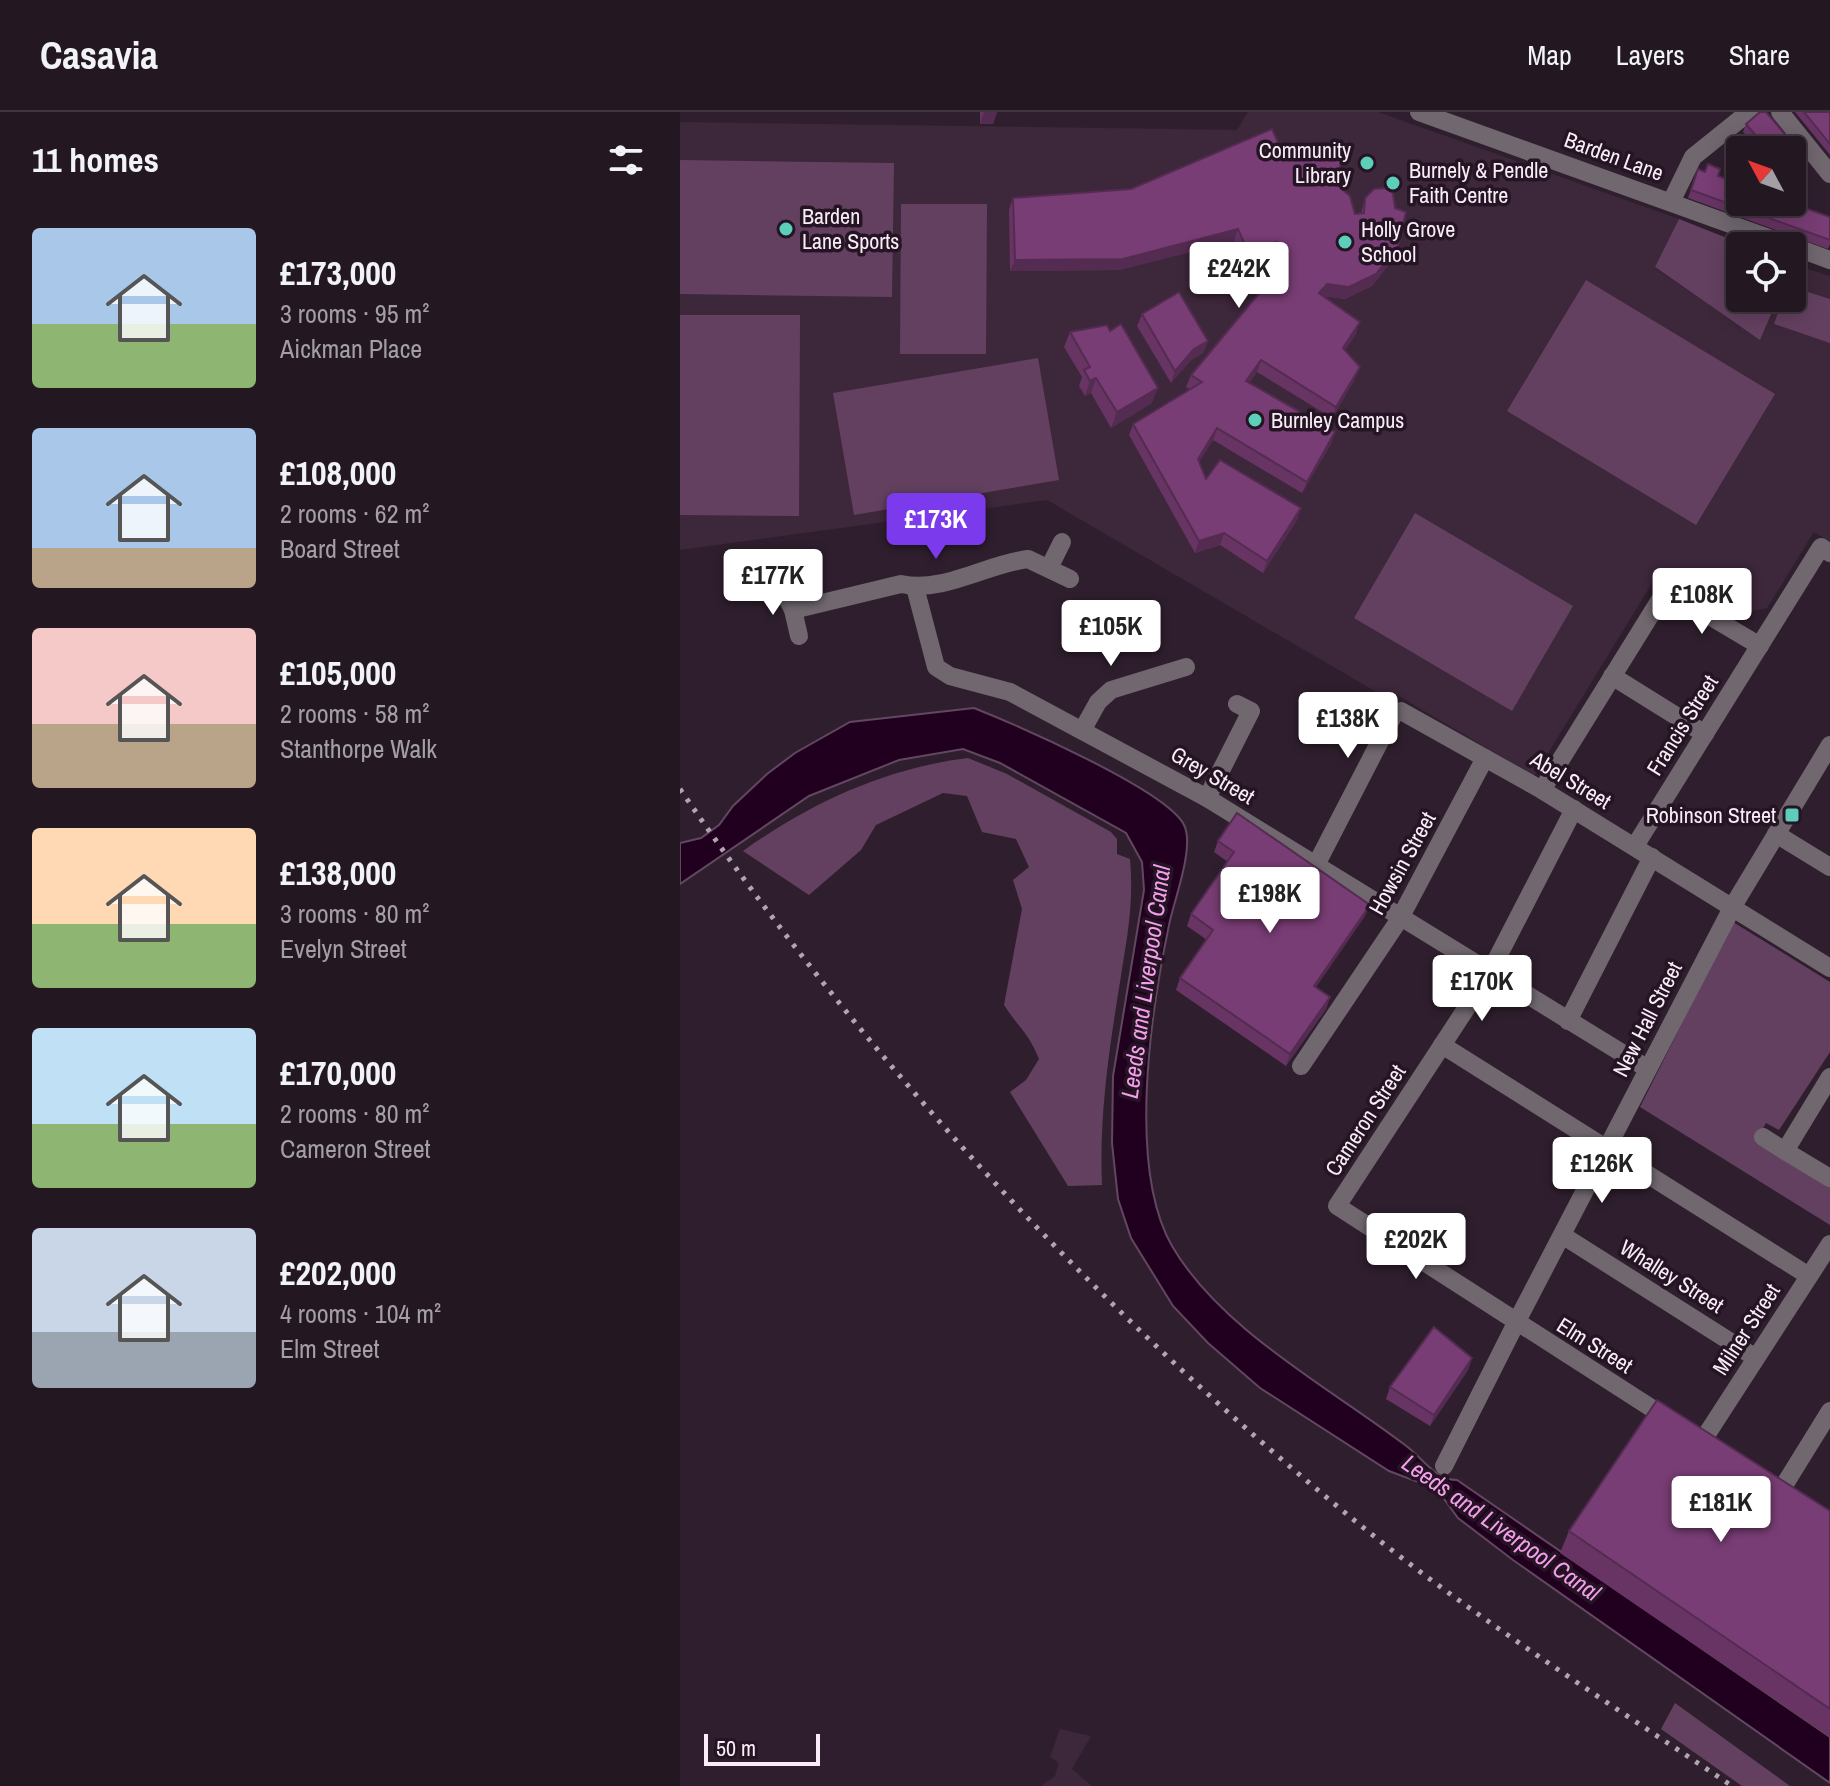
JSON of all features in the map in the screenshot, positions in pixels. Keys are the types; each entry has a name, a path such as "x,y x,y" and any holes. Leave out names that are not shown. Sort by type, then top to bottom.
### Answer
{"street":[{"path":"1671,202 1693,157 1749,112"},
{"path":"1780,112 1830,174"},
{"name":"Barden Lane","path":"1431,114 1753,232"},
{"name":"Barden Lane","path":"1806,251 1830,260"},
{"path":"1049,568 1062,542"},
{"name":"Francis Street","path":"1635,846 1760,646 1826,550"},
{"path":"793,610 901,584 915,587 989,571 1028,559 1070,579"},
{"path":"781,586 793,610 799,636"},
{"name":"Grey Street","path":"915,587 936,667 950,676 1010,692 1207,798 1648,1069"},
{"path":"1542,790 1666,590 1760,646"},
{"path":"1083,729 1098,702 1111,690 1186,667"},
{"path":"1612,676 1705,734"},
{"path":"1207,798 1251,711 1237,704"},
{"name":"Abel Street","path":"1316,865 1394,714 1407,714 1574,809 1830,968"},
{"name":"New Hall Street","path":"1444,1466 1733,906 1830,745"},
{"name":"Howsin Street","path":"1301,1066 1400,917 1485,758"},
{"name":"Cameron Street","path":"1337,1206 1490,972 1574,809"},
{"path":"1776,834 1830,867"},
{"path":"1568,1021 1652,857"},
{"path":"1442,1045 1606,1152 1809,1276"},
{"path":"1785,1151 1830,1077"},
{"path":"1763,1137 1830,1178"},
{"name":"Elm Street","path":"1337,1206 1710,1445"},
{"name":"Whalley Street","path":"1562,1235 1756,1358"},
{"name":"Milner Street","path":"1710,1445 1756,1358 1830,1244"},
{"path":"1780,1492 1830,1411"}],"shaded area":[{"name":"Burnley Campus","path":"1248,112 1378,112 1679,219 1655,268 1760,339 1772,312 1806,312 1806,268 1830,276 1830,542 1814,532 1767,608 1728,616 1673,582 1661,584 1654,580 1534,776 1392,692 1385,697 1047,500 680,550 680,122 1237,130"},
{"name":"Barden Lane Sports","path":"680,160 894,163 892,297 680,294"},
{"path":"901,204 987,204 986,354 900,354"},
{"path":"1679,219 1726,238 1726,312 1772,312 1760,340 1655,267"},
{"path":"1586,280 1775,394 1696,525 1507,411"},
{"path":"1806,291 1830,299 1830,343 1774,324 1778,312 1806,312"},
{"path":"680,315 800,315 799,516 680,515"},
{"path":"1038,358 1059,480 854,515 833,393"},
{"path":"1415,513 1573,606 1512,711 1354,618"},
{"path":"968,758 1007,774 1111,832 1117,839 1117,854 1130,859 1129,921 1103,1108 1102,1185 1068,1186 1010,1092 1026,1080 1039,1059 1027,1036 1004,1005 1022,909 1013,880 1029,867 1016,839 982,832 967,796 943,793 876,825 861,850 809,895 743,851 795,818 850,790 908,770"},
{"path":"1733,922 1830,982 1830,1052 1779,1130 1766,1123 1757,1139 1830,1184 1830,1225 1640,1107"},
{"path":"1675,1703 1790,1786 1742,1786 1661,1729"},
{"path":"1060,1729 1091,1736 1072,1769 1092,1786 1041,1786 1055,1776 1059,1763 1050,1757"}],"water":[{"name":"Leeds and Liverpool Canal","path":"974,708 1121,777 1150,794 1184,825 1187,835 1185,860 1162,960 1150,1044 1147,1132 1150,1175 1158,1213 1172,1246 1193,1276 1247,1331 1405,1445 1436,1472 1457,1480 1830,1737 1830,1783 1513,1560 1458,1518 1437,1489 1389,1471 1260,1388 1208,1343 1173,1306 1131,1238 1118,1199 1112,1143 1113,1076 1144,890 1142,862 1126,833 1000,763 963,749 899,760 809,796 680,884 680,843 701,838 719,825 733,806 795,753 850,722"}],"building":[{"path":"1760,112 1766,112 1786,136 1756,136 1746,124"},
{"path":"1804,112 1830,112 1830,144"},
{"path":"1272,129 1284,156 1312,144 1345,144 1336,184 1350,196 1355,214 1364,213 1365,198 1374,189 1384,188 1393,193 1395,208 1406,212 1398,246 1376,274 1349,287 1327,284 1319,293 1360,322 1343,348 1360,367 1336,407 1261,360 1246,381 1335,432 1307,482 1217,428 1198,459 1206,479 1220,460 1301,508 1267,561 1224,533 1199,541 1133,424 1202,382 1191,375 1285,262 1276,242 1249,254 1238,229 1123,259 1015,260 1013,198 1131,189"},
{"path":"1708,164 1720,169 1718,176 1726,179 1726,203 1691,190 1698,169 1705,172"},
{"path":"1806,208 1830,217 1830,240 1763,216 1806,216"},
{"path":"1179,292 1208,341 1194,349 1175,371 1142,314"},
{"path":"1121,324 1158,388 1117,412 1096,378 1090,381 1084,370 1090,367 1070,332 1107,325 1110,331"},
{"path":"1237,813 1370,905 1314,986 1330,997 1290,1054 1180,978 1213,930 1191,914 1234,852 1218,841"},
{"path":"1434,1327 1472,1358 1434,1415 1390,1387"},
{"path":"1657,1400 1830,1511 1830,1709 1569,1531"}],"railway":[{"path":"680,789 751,889 904,1081 986,1173 1159,1348 1249,1431 1389,1548 1534,1653 1732,1786"}],"place":[{"name":"Community Library","path":"1367,163"},
{"name":"Burnely & Pendle Faith Centre","path":"1393,183"},
{"name":"Barden Lane Sports","path":"786,229"},
{"name":"Holly Grove School","path":"1345,242"},
{"name":"Burnley Campus","path":"1255,420"},
{"name":"Robinson Street","path":"1792,815"}]}
